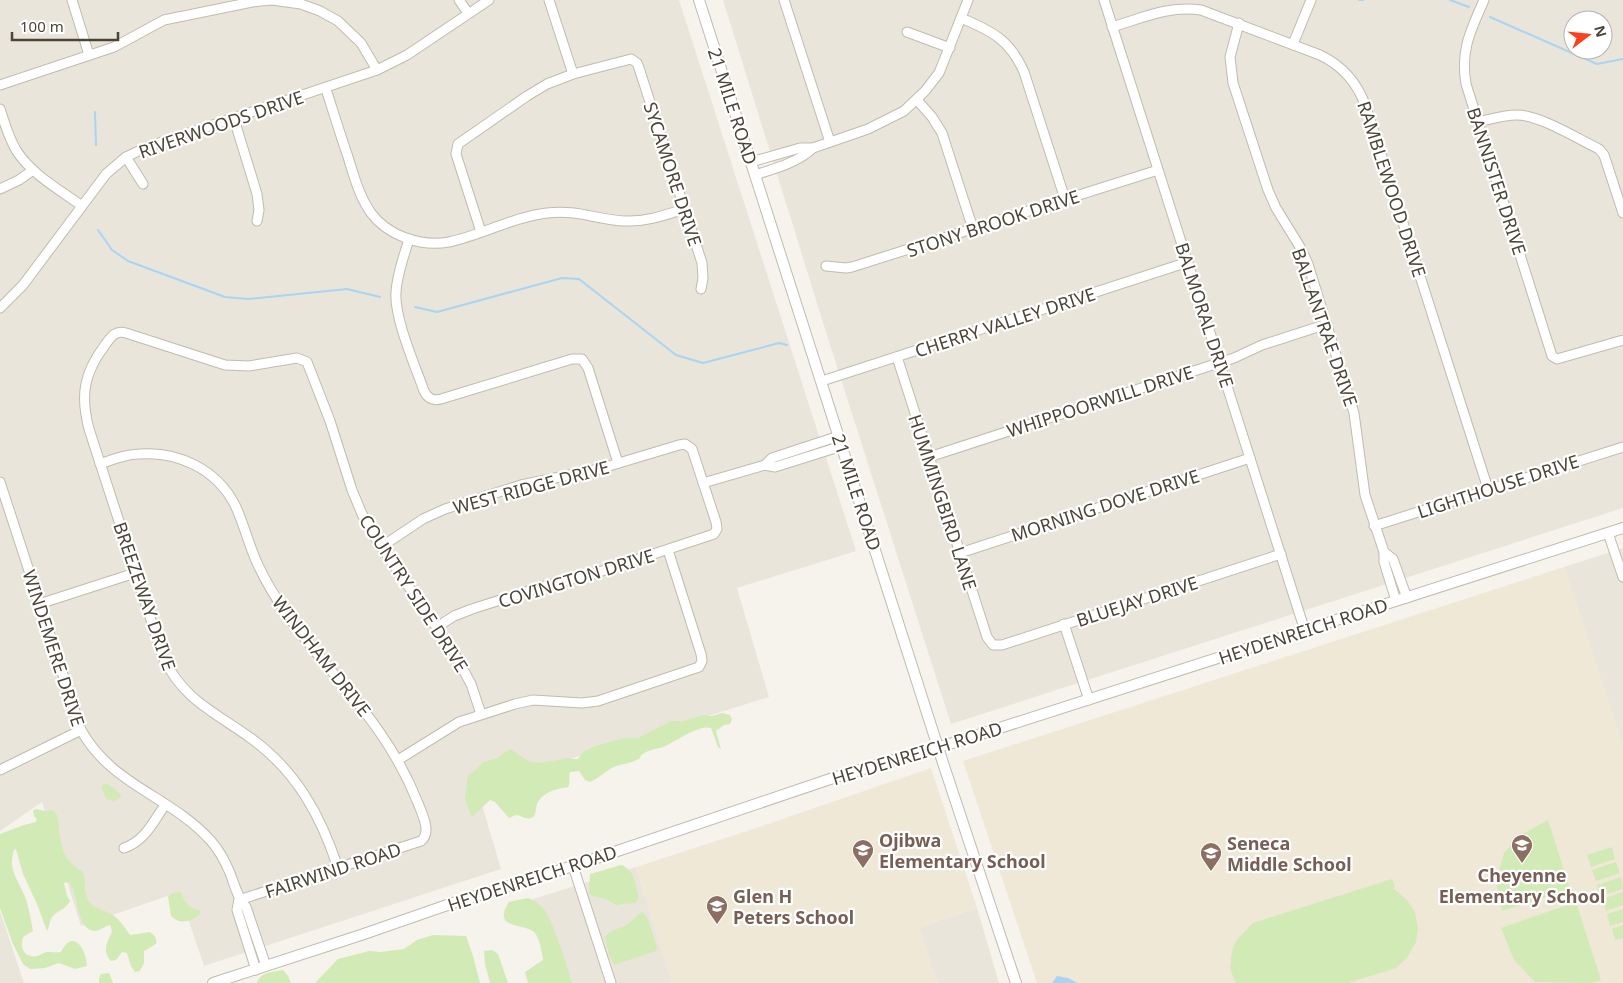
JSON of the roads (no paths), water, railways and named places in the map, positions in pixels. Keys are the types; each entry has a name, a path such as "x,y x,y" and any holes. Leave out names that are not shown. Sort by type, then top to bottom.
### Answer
{"street":[{"path":"72,0 89,55"},
{"path":"0,85 123,42 150,26 171,18 252,2 281,0 311,7 338,21 360,43 377,70"},
{"path":"459,0 468,13"},
{"name":"RIVERWOODS DRIVE","path":"0,308 23,285 106,174 126,158 146,147 326,89 377,70 408,55 489,0"},
{"path":"481,232 456,154 456,147 527,96 547,84 573,74 549,0"},
{"name":"21 MILE ROAD","path":"699,0 1016,983"},
{"path":"784,0 830,142"},
{"path":"751,162 800,148 813,148 868,129 904,111 917,100 938,73 950,48 968,0"},
{"name":"BALMORAL DRIVE","path":"1104,0 1305,631"},
{"path":"1293,44 1311,0"},
{"name":"BANNISTER DRIVE","path":"1484,0 1467,39 1464,61 1466,84 1552,356 1557,359 1623,340"},
{"name":"RAMBLEWOOD DRIVE","path":"1112,27 1162,11 1178,9 1201,10 1239,23 1328,59 1336,64 1356,84 1364,99 1488,490"},
{"path":"960,18 992,32 1006,42 1016,56 1026,77 1065,200"},
{"name":"BALLANTRAE DRIVE","path":"1239,23 1230,57 1233,83 1268,190 1276,208 1304,256 1327,324 1354,413 1365,495 1384,552 1384,562 1401,599"},
{"path":"907,32 950,48"},
{"name":"SYCAMORE DRIVE","path":"573,74 631,59 634,60 639,68 702,263 703,278 701,290"},
{"path":"326,89 356,183 366,206 383,225 409,239 440,243 535,215 554,212 582,213 614,220 632,221 651,219 684,209"},
{"path":"917,100 932,117 942,133 973,229"},
{"path":"0,109 14,146 33,170 82,206"},
{"path":"1478,122 1503,116 1532,116 1599,149 1604,155 1623,213"},
{"path":"234,119 258,194 259,210 257,221"},
{"path":"755,175 787,165 804,156 813,148"},
{"path":"126,158 143,184"},
{"path":"0,189 19,180 33,170"},
{"name":"STONY BROOK DRIVE","path":"826,266 852,267 1158,170"},
{"path":"409,239 397,281 397,309 424,391 431,400 441,399 572,359 582,359 588,368 618,464"},
{"name":"CHERRY VALLEY DRIVE","path":"822,381 1188,262"},
{"name":"WHIPPOORWILL DRIVE","path":"929,457 1234,358 1262,345 1327,324"},
{"name":"BREEZEWAY DRIVE","path":"304,359 297,358 249,366 234,366 214,362 126,332 118,332 112,336 93,363 87,377 84,394 86,420 163,657 177,681 196,701 262,747 290,774 317,814 338,868"},
{"name":"HUMMINGBIRD LANE","path":"897,357 986,637 993,645"},
{"name":"COUNTRY SIDE DRIVE","path":"304,359 309,366 328,416 357,502 374,536 437,627 466,674 482,714"},
{"path":"703,483 765,465 772,458 841,441"},
{"name":"WEST RIDGE DRIVE","path":"381,547 423,519 445,510 521,486 618,464 679,445 687,445 694,452 703,483"},
{"name":"LIGHTHOUSE DRIVE","path":"1374,526 1623,446"},
{"name":"WINDHAM DRIVE","path":"100,464 130,455 160,454 189,462 216,480 234,505 257,564 278,602 303,637 375,725 398,760 423,816 426,827 425,837"},
{"name":"MORNING DOVE DRIVE","path":"960,553 1250,458"},
{"name":"WINDEMERE DRIVE","path":"0,482 81,730 95,753 108,766 193,824 216,847 227,865 239,900 237,910 261,968"},
{"name":"COVINGTON DRIVE","path":"437,627 454,616 472,609 544,586 593,574 708,537 716,531 717,525 703,483"},
{"name":"HEYDENREICH ROAD","path":"213,983 453,903 573,866 836,777 939,748 1623,528"},
{"path":"1608,533 1623,577"},
{"path":"398,760 451,727 482,714 533,700 582,703 598,701 694,670 701,664 701,654 668,550"},
{"name":"BLUEJAY DRIVE","path":"993,645 1002,644 1281,554"},
{"path":"39,604 135,573"},
{"path":"1064,624 1089,700"},
{"path":"0,770 81,730"},
{"path":"124,848 135,844 146,834 165,805"},
{"name":"FAIRWIND ROAD","path":"239,900 421,841 425,837"},
{"path":"573,866 612,983"}],"water":[{"path":"1057,976 1068,978 1078,983 1052,983"}],"waterway":[{"path":"1450,0 1469,7"},
{"path":"1490,17 1597,64 1623,59"},
{"path":"95,112 96,145"},
{"path":"98,230 112,250 128,261 225,297 248,299 347,289 380,297"},
{"path":"415,307 437,312 562,278 579,279 676,355 703,363 779,343 787,345"}],"place":[{"name":"Cheyenne Elementary School","path":"1522,864"},
{"name":"Ojibwa Elementary School","path":"863,869"},
{"name":"Seneca Middle School","path":"1211,872"},
{"name":"Glen H Peters School","path":"717,925"}]}
